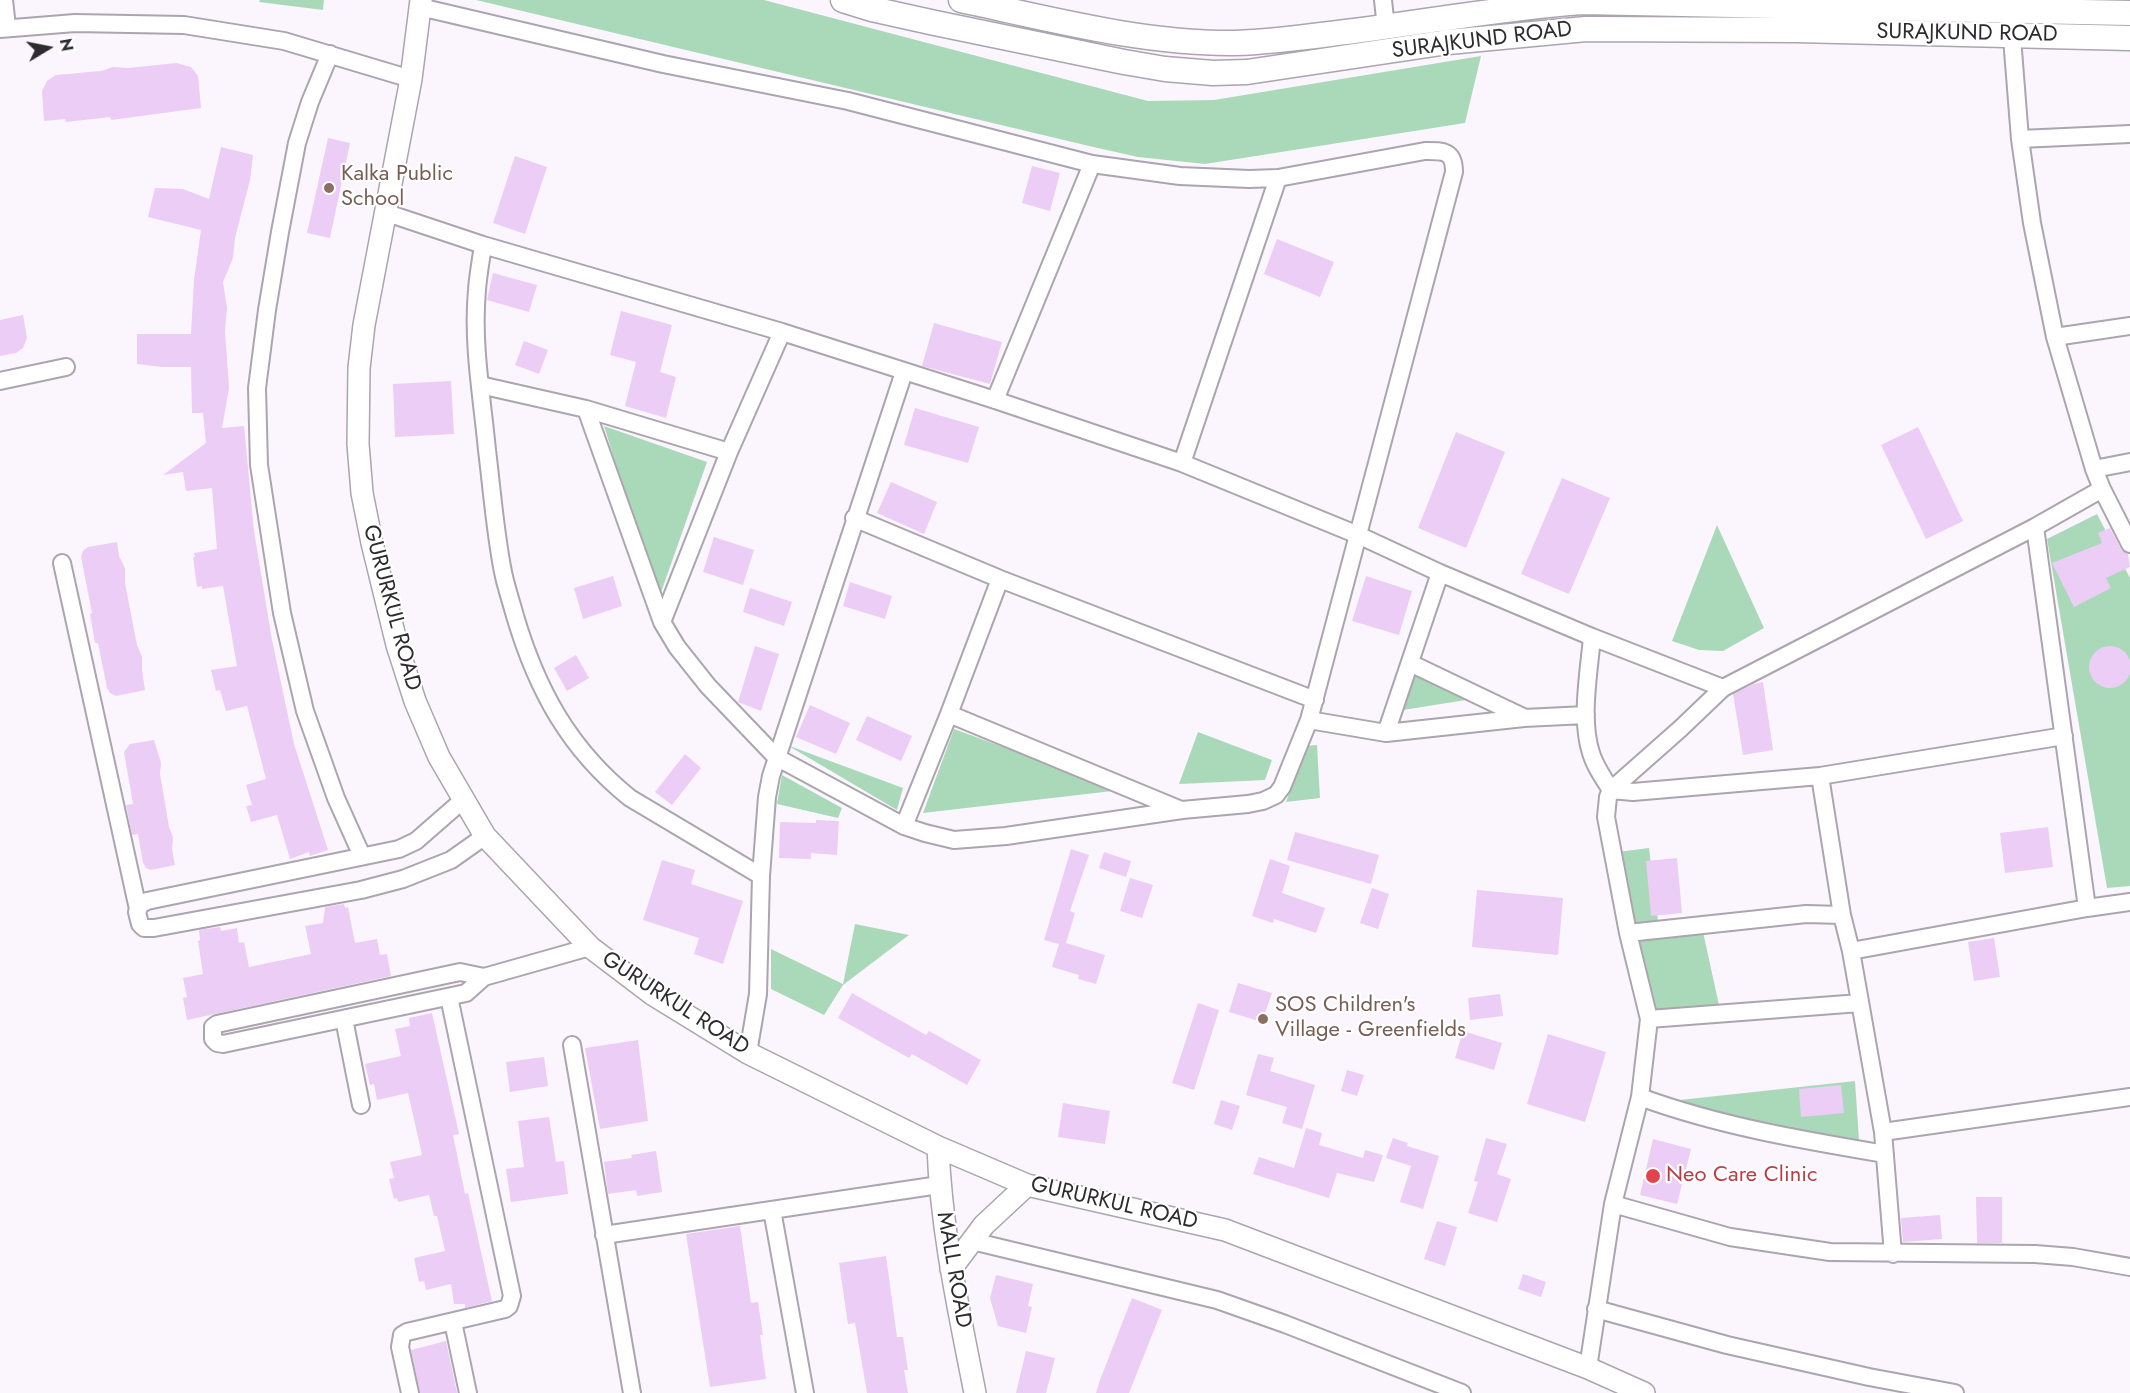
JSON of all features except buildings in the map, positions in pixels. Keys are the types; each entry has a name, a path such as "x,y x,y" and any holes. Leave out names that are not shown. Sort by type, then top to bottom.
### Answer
{"main road":[{"name":"SURAJKUND ROAD","path":"843,0 1124,62 1165,69 1213,73 1247,72 1448,42 1586,29 2011,24 2130,14"},
{"name":"SURAJKUND ROAD","path":"961,0 1098,28 1176,40 1234,43 1275,41 1386,28 1488,12 1583,2 2011,24 2130,38"}],"street":[{"path":"4,0 4,28 75,23 184,25 284,41 411,79"},
{"path":"1383,0 1386,28"},
{"path":"421,4 663,64 848,101 1092,164 1180,176 1249,179 1278,178 1425,151 1448,153 1454,165 1309,720 1282,787 1276,795 1263,801 1182,810 975,840 954,840 904,826 776,757 708,686 677,647 662,622 586,409"},
{"name":"GURURKUL ROAD","path":"421,4 411,79 364,325 359,368 358,444 362,493 372,543 397,645 411,689 439,757 485,836 590,947 652,994 748,1053 938,1147 1027,1185 1225,1230 1588,1368 1640,1392"},
{"path":"2011,24 2020,139 2032,223 2055,337 2094,469 2130,544"},
{"path":"330,54 310,102 297,143 278,243 257,388 259,465 282,613 305,711 336,798 362,856"},
{"path":"2020,139 2130,134"},
{"path":"995,400 1092,164"},
{"path":"1182,463 1278,178"},
{"path":"384,212 483,245 782,332 1182,463 1358,535 1440,573 1592,637 1724,688"},
{"path":"483,245 476,316 480,385 498,542 504,574 526,652 547,700 592,763 630,798 761,876"},
{"path":"2055,337 2130,326"},
{"path":"662,622 729,452 782,332"},
{"path":"0,381 66,367"},
{"path":"748,1053 758,994 761,876 767,797 776,757 904,372"},
{"path":"480,385 586,409 729,452"},
{"path":"2094,469 2130,462"},
{"path":"1588,1368 1613,1204 1640,1096 1649,1019 1628,933 1606,817 1608,796 1611,790 1724,688 2035,527 2102,489"},
{"path":"854,518 1000,579 1315,700"},
{"path":"2035,527 2087,908"},
{"path":"62,563 140,924 148,928 361,890 430,870 451,860 485,836"},
{"path":"1386,733 1440,573"},
{"path":"904,826 1000,579"},
{"path":"1592,637 1586,715 1587,737 1591,754 1600,774 1611,790"},
{"path":"1410,663 1524,718"},
{"path":"949,714 1182,810"},
{"path":"1309,720 1386,733 1524,718 1586,715"},
{"path":"1611,790 1633,792 1820,776 2064,736"},
{"path":"1820,776 1842,915 1851,951 1883,1132 1893,1254"},
{"path":"138,909 147,901 161,897 399,849 417,841 463,800"},
{"path":"1851,951 2130,902"},
{"path":"1628,933 1806,914 1842,915"},
{"path":"484,977 460,972 217,1024 213,1028 213,1039 217,1044 223,1044 466,993 484,977 590,947"},
{"path":"410,1393 400,1347 402,1335 505,1309 509,1306 513,1296 449,997"},
{"path":"1649,1019 1860,1003"},
{"path":"344,1019 361,1105"},
{"path":"572,1046 632,1393"},
{"path":"1640,1096 1692,1115 1761,1132 1885,1154"},
{"path":"1883,1132 2130,1097"},
{"name":"MALL ROAD","path":"938,1147 939,1185 951,1269 975,1393"},
{"path":"604,1235 939,1185"},
{"path":"951,1269 984,1225 1027,1185"},
{"path":"1613,1204 1730,1237 1830,1252 2036,1254 2073,1257 2130,1267"},
{"path":"772,1210 806,1393"},
{"path":"972,1240 1217,1300 1462,1393"},
{"path":"1596,1309 1727,1345 1869,1377 1955,1393"},
{"path":"453,1323 468,1393"}],"green space":[{"path":"260,0 324,0 323,10 259,2"},
{"path":"476,0 764,0 1148,101 1214,100 1481,56 1465,123 1205,164 1138,157 1089,146"},
{"path":"604,426 707,462 658,601"},
{"path":"2097,514 2130,578 2130,886 2107,888 2047,539"},
{"path":"1717,525 1764,628 1723,651 1699,650 1672,641"},
{"path":"1409,671 1472,699 1397,711"},
{"path":"954,729 1121,790 923,813"},
{"path":"1198,732 1272,760 1265,780 1179,784"},
{"path":"787,745 903,788 897,810"},
{"path":"1317,745 1320,798 1286,802 1306,746"},
{"path":"782,775 842,808 838,818 777,804"},
{"path":"1649,848 1660,937 1703,932 1719,1005 1656,1012 1618,852"},
{"path":"855,924 909,935 843,985 824,1015 771,989 771,949 843,984"},
{"path":"1855,1081 1860,1155 1652,1103"}],"place":[{"name":"Kalka Public School","path":"329,188"},
{"name":"SOS Children's Village - Greenfields","path":"1263,1019"},
{"name":"Neo Care Clinic","path":"1653,1176"}]}
